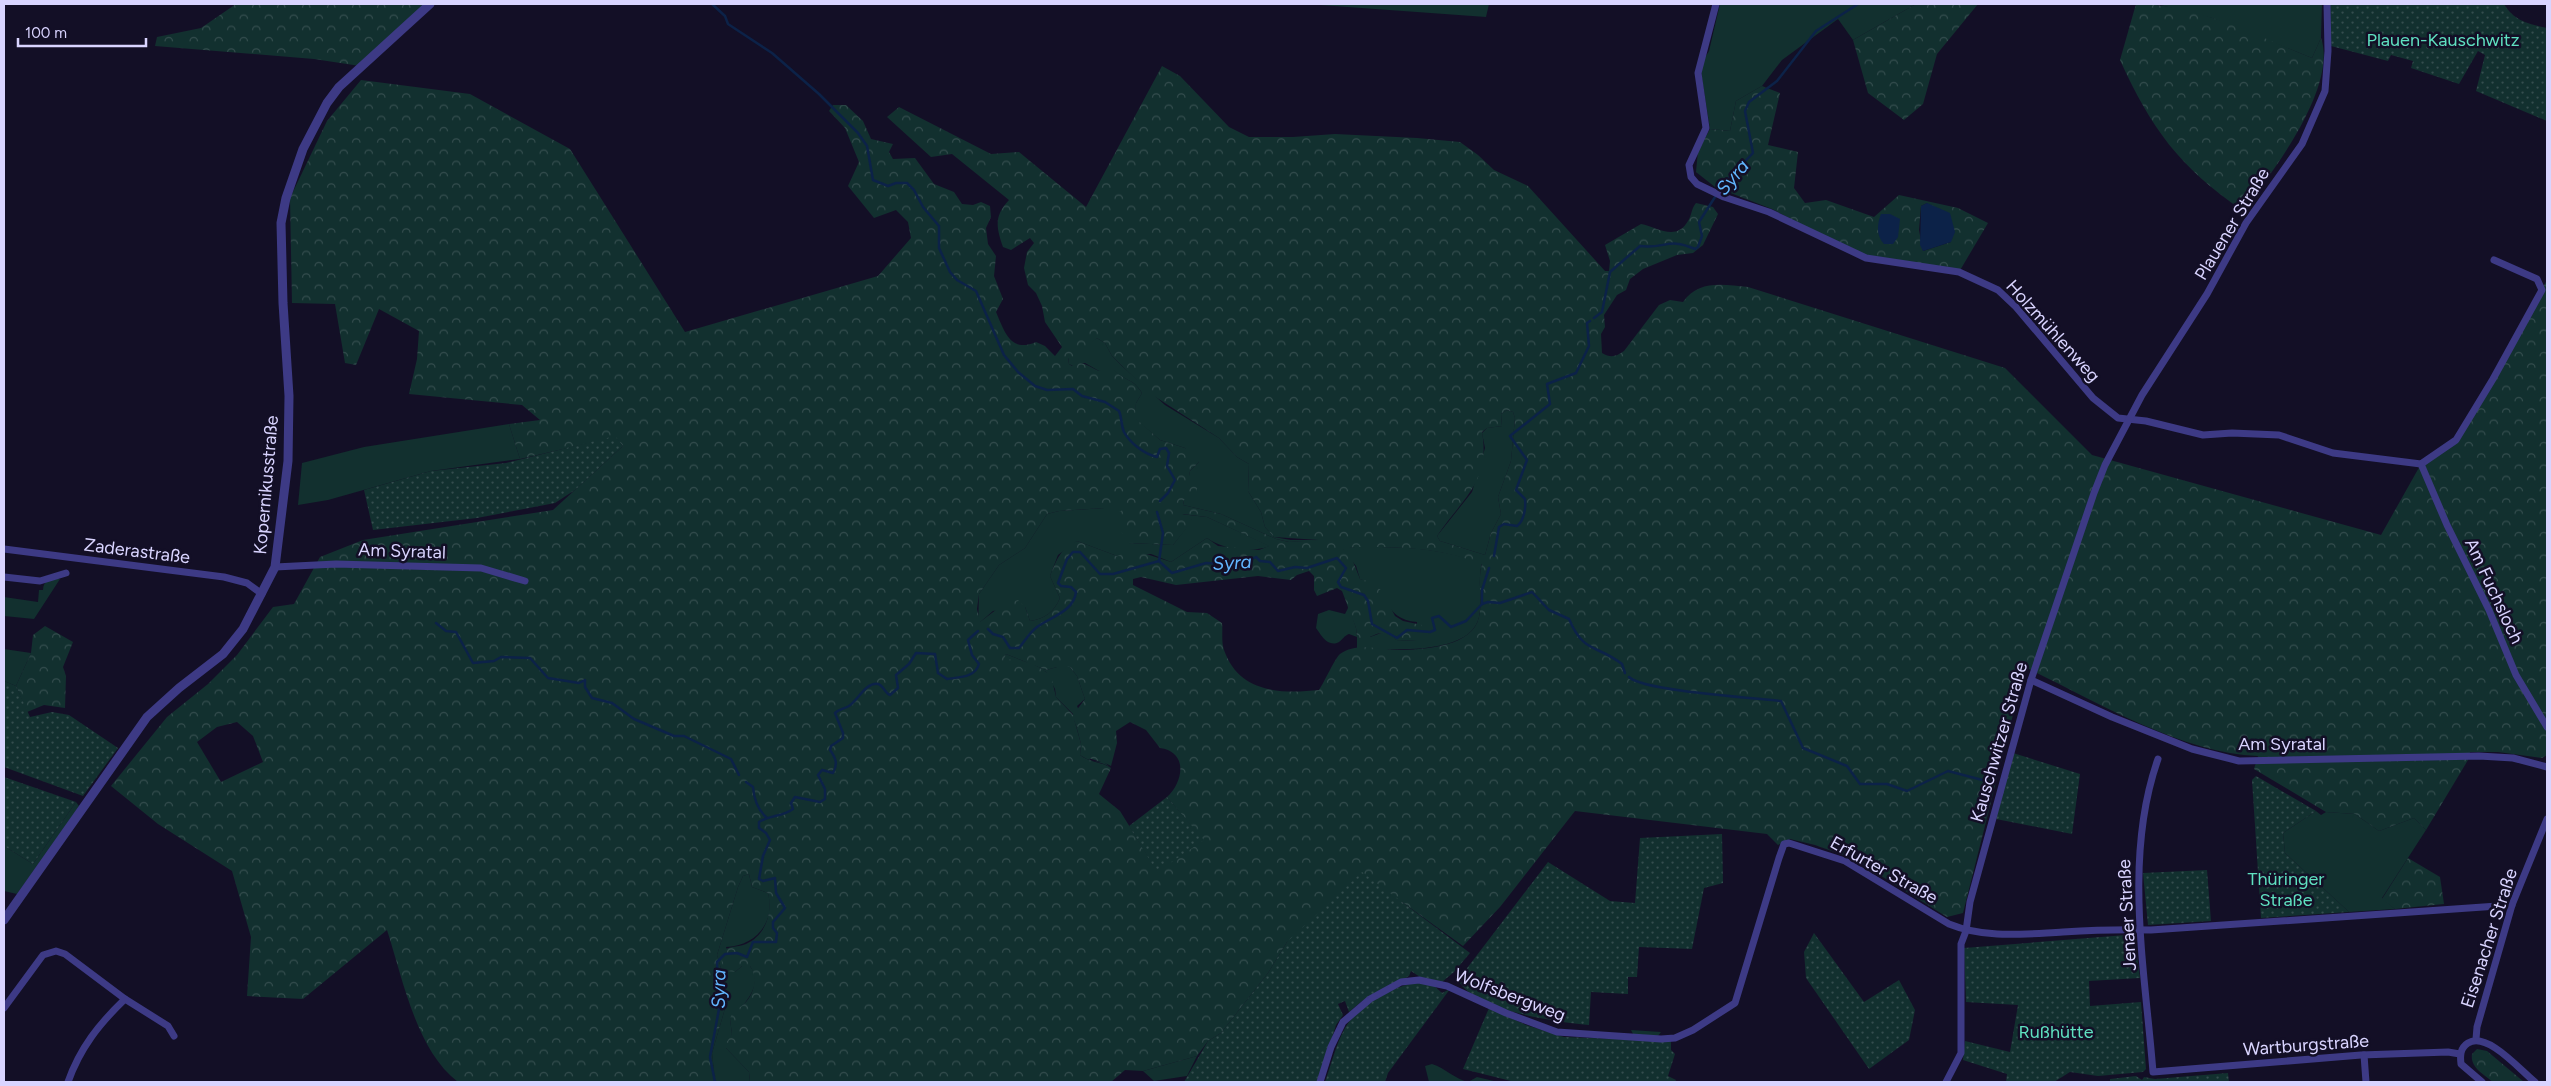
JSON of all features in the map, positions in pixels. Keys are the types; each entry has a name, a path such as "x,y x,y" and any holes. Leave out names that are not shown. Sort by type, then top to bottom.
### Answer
{"street":[{"name":"Holzmühlenweg","path":"1716,4 1698,73 1706,128 1689,165 1691,178 1697,184 1724,198 1769,212 1866,258 1959,272 1998,290 2016,307 2093,398 2118,418 2130,419"},
{"name":"Plauener Straße","path":"2130,419 2142,395 2207,294 2246,223 2302,144 2325,91 2328,52 2327,4"},
{"name":"Kopernikusstraße","path":"4,920 130,739 163,702 223,654 243,629 276,566 288,461 289,396 281,263 281,223 286,198 303,149 339,87 428,5"},
{"path":"2130,419 2146,421 2203,436 2232,433 2280,435 2333,453 2421,464 2456,440 2493,379 2542,290 2537,279 2494,260"},
{"name":"Kauschwitzer Straße","path":"1946,1082 1961,1053 1961,944 1966,931 1970,902 2031,680 2082,523 2105,465 2130,419"},
{"name":"Am Fuchsloch","path":"2421,464 2447,525 2489,610 2516,676 2547,727"},
{"name":"Zaderastraße","path":"4,549 224,578 247,584 262,594"},
{"name":"Am Syratal","path":"276,566 336,564 481,568 525,581"},
{"name":"Zaderastraße","path":"4,576 40,581 66,573"},
{"name":"Am Syratal","path":"2031,680 2112,717 2192,749 2239,760 2478,756 2513,758 2547,767"},
{"name":"Jenaer Straße","path":"2153,1072 2141,930 2138,862 2142,820 2149,783 2158,759"},
{"name":"Eisenacher Straße","path":"2476,1039 2477,1027 2512,905 2547,819"},
{"name":"Erfurter Straße","path":"1735,1003 1784,844 1798,844 1844,861 1949,924 1966,931"},
{"path":"1966,931 1993,935 2126,928 2141,930 2512,905"},
{"path":"4,1008 35,964 49,952 65,954 125,999 168,1026 174,1036"},
{"name":"Wolfsbergweg","path":"1320,1082 1331,1047 1343,1022 1370,999 1401,982 1419,980 1447,986 1506,1013 1557,1032 1641,1038 1675,1038 1693,1030 1735,1003"},
{"path":"68,1082 80,1052 101,1022 125,999"},
{"path":"2482,1082 2461,1064 2460,1054 2465,1044 2476,1039 2488,1042 2535,1082"},
{"name":"Wartburgstraße","path":"2153,1072 2364,1055 2448,1052 2460,1054"},
{"path":"2364,1055 2366,1082"}],"green space":[{"path":"236,4 430,4 360,66 314,59 155,46 157,37 201,28"},
{"path":"1306,4 1489,4 1486,17"},
{"path":"1720,4 1916,4 1853,40 1838,19 1782,60 1762,86 1736,101 1730,131 1710,129 1700,66 1709,51"},
{"path":"1916,4 1978,4 1937,54 1923,104 1904,120 1868,93 1853,40"},
{"path":"2136,4 2159,5 2204,15 2312,58 2321,38 2324,58 2320,80 2311,104 2285,153 2242,210 2220,194 2184,162 2143,106 2120,60"},
{"path":"2156,4 2322,4 2321,38 2312,58 2212,18"},
{"name":"Plauen-Kauschwitz","path":"2330,4 2504,4 2517,18 2547,28 2547,121 2476,91 2485,55 2478,51 2459,84 2411,68 2413,61 2391,55 2388,61 2331,46"},
{"path":"1162,66 1180,76 1229,127 1249,137 1293,137 1335,134 1460,142 1494,170 1528,186 1605,271 1609,271 1610,261 1605,245 1641,224 1666,232 1678,231 1688,221 1696,203 1713,207 1718,214 1703,245 1693,253 1677,255 1643,269 1630,279 1626,290 1617,295 1604,315 1605,327 1601,334 1602,353 1605,355 1618,355 1624,351 1659,305 1670,300 1683,302 1697,290 1712,285 1748,287 2005,368 2092,455 2381,535 2421,464 2456,440 2547,280 2547,755 2542,758 2498,752 2470,752 2468,760 2426,830 2414,818 2379,831 2355,814 2326,812 2254,769 2258,756 2229,753 2169,735 2138,723 2025,667 1963,913 1947,917 1854,859 1815,845 1790,839 1778,845 1767,834 1575,811 1500,907 1463,946 1402,902 1287,942 1268,973 1221,1033 1208,1041 1197,1056 1143,1071 1125,1070 1111,1082 750,1082 749,1072 726,1048 726,1043 732,1034 730,1019 733,1010 744,1004 752,992 754,985 753,972 750,966 742,966 735,972 726,971 722,965 721,953 726,949 746,944 753,940 763,930 766,923 769,908 768,893 752,887 749,874 743,876 738,887 717,955 725,982 726,1005 712,1053 715,1082 458,1082 431,1052 421,1033 405,991 387,930 303,999 247,996 251,937 232,871 158,824 111,786 167,717 208,684 237,655 273,607 294,604 320,557 363,540 553,510 623,446 615,437 520,459 509,424 540,420 522,405 409,394 417,359 419,331 379,309 356,365 345,363 335,304 292,303 290,198 327,121 361,80 470,94 570,149 685,332 878,276 911,238 908,222 896,210 874,218 848,186 859,162 845,128 829,111 833,105 846,105 863,121 871,139 893,144 889,152 893,159 915,158 934,184 954,192 962,204 973,205 981,202 990,206 991,217 986,228 988,244 996,256 994,276 1003,299 996,312 1006,334 1015,343 1027,345 1036,342 1045,346 1055,356 1062,347 1045,322 1042,306 1036,293 1028,285 1024,268 1027,252 1034,243 1030,238 1011,250 1003,247 998,222 1001,211 1009,200 952,154 931,157 887,117 899,107 991,154 1019,152 1086,207","holes":["1097,338 1105,343 1112,356 1151,394 1219,438 1237,457 1249,464 1248,491 1261,512 1265,527 1274,537 1319,540 1289,542 1276,539 1221,514 1183,505 1184,500 1196,494 1198,484 1189,477 1190,471 1199,462 1197,455 1185,448 1160,440 1135,418 1136,403 1142,393 1132,382 1113,369 1104,368 1099,371 1082,363 1072,366 1069,364 1068,358 1083,358 1089,350 1090,344","1507,410 1513,412 1515,418 1511,461 1498,497 1501,514 1491,533 1485,555 1440,541 1437,536 1472,489 1478,477 1484,449 1482,432 1487,428 1502,426 1501,414","1128,508 1118,512 1114,521 1129,543 1173,545 1193,520 1182,514 1207,517 1269,546 1259,550 1218,546 1207,538 1171,562 1134,550 1117,556 1077,541 1063,551 1050,576 1060,598 1048,614 1040,619 1030,621 1025,607 1018,600 1005,603 980,622 977,609 979,594 999,565 1025,548 1047,514 1059,511","1355,547 1419,549 1450,554 1482,564 1480,611 1475,627 1459,640 1436,647 1404,650 1363,647 1347,650 1338,656 1319,690 1276,690 1263,688 1251,683 1240,675 1231,664 1223,647 1222,623 1207,613 1187,612 1133,585 1133,579 1141,577 1176,585 1258,576 1291,580 1297,575 1309,571 1314,576 1314,590 1317,596 1337,588 1342,591 1356,628 1357,637 1361,640 1382,633 1396,640 1417,641 1422,635 1422,625 1403,621 1395,616 1382,591 1371,582 1360,579 1350,554 1343,549","1006,654 1028,663 1010,659 1004,660","1033,665 1046,670 1057,667 1070,667 1077,676 1085,699 1073,715 1056,697 1051,676","1074,719 1076,725 1083,732 1089,732 1088,739 1082,744 1081,754 1111,766 1117,743 1116,731 1130,722 1146,730 1160,748 1176,755 1179,762 1179,776 1177,784 1167,797 1203,840 1157,871 1120,811 1099,794 1111,768 1080,755 1081,744","237,722 253,736 263,762 221,782 197,742 217,727"]},
{"path":"1762,86 1780,93 1768,145 1798,152 1794,188 1805,203 1826,200 1874,217 1899,195 1958,208 1988,223 1959,272 1866,258 1772,209 1715,187 1696,172 1698,151 1710,129 1730,131 1736,101","holes":["1927,203 1951,242 1923,251 1919,230 1921,206"]},
{"path":"1097,338 1105,343 1112,356 1122,366 1165,405 1219,438 1237,457 1249,464 1248,491 1261,512 1265,527 1274,537 1291,540 1334,540 1289,542 1276,539 1221,514 1183,505 1190,471 1199,462 1185,448 1160,440 1134,418 1136,403 1142,393 1135,384 1112,369 1099,371 1085,363 1073,366 1069,364 1068,357"},
{"path":"1507,410 1513,412 1515,418 1511,461 1498,497 1501,514 1491,533 1485,555 1440,541 1437,536 1472,492 1485,448 1482,433 1487,428 1502,426 1501,414"},
{"path":"509,424 520,459 431,471 328,500 298,505 302,463 364,447"},
{"path":"615,436 623,446 575,490 555,503 477,518 373,530 364,490 431,471 506,463"},
{"path":"1130,508 1129,543 1173,545 1192,520 1180,514 1207,517 1270,546 1246,550 1229,548 1207,538 1171,562 1151,554 1117,556 1077,541 1058,555 1050,576 1060,598 1048,614 1040,619 1030,621 1025,607 993,611 978,624 979,594 999,565 1025,548 1047,514 1059,511"},
{"path":"1342,548 1420,549 1449,554 1482,563 1480,611 1472,630 1460,639 1444,645 1426,648 1357,648 1357,637 1370,637 1384,632 1390,634 1396,640 1417,641 1417,622 1405,620 1397,615 1391,610 1377,590 1360,579 1356,566"},
{"path":"60,579 34,619 4,616 4,597 38,602 39,590 43,590 44,584 51,580"},
{"path":"1347,600 1357,637 1349,634 1339,642 1328,642 1316,628 1318,614 1329,610 1345,614 1348,608"},
{"path":"45,626 73,642 63,667 66,676 65,708 44,705 27,712 16,686 31,653 33,635"},
{"path":"4,649 31,653 16,686 4,681"},
{"path":"1006,654 1026,662 1003,661"},
{"path":"1026,662 1046,670 1057,667 1070,667 1077,676 1085,699 1077,706 1089,732 1090,760 1080,755 1081,744 1073,714 1056,697 1055,689 1046,672"},
{"path":"4,681 16,686 30,717 52,712 69,715 118,748 83,796 4,767"},
{"path":"2013,753 2080,774 2072,834 1996,819"},
{"path":"1094,761 1104,762 1111,768 1103,764"},
{"name":"Thüringer Straße","path":"2256,776 2316,811 2283,833 2285,853 2349,912 2261,918 2252,780"},
{"path":"4,777 76,802 33,864 4,846"},
{"path":"1167,797 1204,840 1157,872 1129,826"},
{"path":"76,802 79,806 17,894 4,891 4,846 33,864"},
{"path":"2316,811 2321,815 2326,812 2355,814 2379,831 2414,818 2426,830 2382,898 2395,909 2349,912 2285,853 2283,833"},
{"path":"1722,834 1723,883 1704,888 1692,949 1639,947 1637,977 1628,977 1628,994 1591,992 1589,1025 1538,1018 1498,1007 1481,1000 1467,991 1458,980 1548,862 1610,901 1635,903 1640,838"},
{"path":"2408,858 2440,877 2444,904 2395,909 2382,899"},
{"path":"2207,870 2211,921 2148,925 2143,873"},
{"path":"1362,872 1470,953 1454,972 1442,982 1420,977 1411,971 1409,976 1362,1001 1349,1012 1345,1001 1338,1004 1343,1015 1336,1025 1318,1082 1184,1082 1208,1041 1221,1033 1268,973 1287,942"},
{"path":"749,874 752,887 768,893 769,914 761,931 754,937 736,946 726,947 735,972 742,966 750,966 755,980 754,988 746,1002 730,1019 732,1034 726,1048 749,1072 750,1082 715,1082 712,1053 726,1005 725,982 717,955 738,887 743,876"},
{"path":"1814,933 1864,1002 1899,980 1915,1010 1909,1040 1869,1069 1806,978 1804,952"},
{"name":"Rußhütte","path":"2126,935 2135,940 2140,978 2089,981 2090,1006 2141,1002 2146,1069 2143,1072 2098,1076 2070,1072 2054,1082 2006,1082 2007,1074 1963,1060 1965,1041 2010,1052 2018,1005 1966,1002 1964,948"},
{"path":"1419,982 1433,985 1442,993 1450,989 1388,1073 1385,1082 1325,1082 1339,1041 1351,1019 1368,1004 1388,992"},
{"path":"1489,1008 1526,1025 1564,1037 1671,1041 1671,1050 1675,1054 1668,1076 1676,1080 1675,1082 1515,1082 1463,1069"},
{"path":"1631,1030 1661,1032 1658,1036 1633,1034"},
{"path":"2477,1049 2487,1051 2524,1082 2493,1082 2478,1070 2473,1063 2472,1054"},
{"path":"1197,1056 1187,1076 1154,1081 1143,1071"},
{"path":"1432,1064 1468,1082 1429,1082 1425,1066"},
{"path":"2228,1073 2229,1082 2110,1082 2110,1079 2136,1076 2142,1080 2144,1077 2155,1079"},
{"path":"1477,1077 1498,1082 1468,1082"}],"water":[{"path":"1927,203 1950,213 1955,232 1951,242 1923,251 1920,245 1921,206"},
{"path":"1881,214 1890,214 1900,219 1898,237 1893,244 1884,244 1878,234"}],"waterway":[{"path":"712,4 725,16 728,24 772,53 819,94 858,133 867,146 873,180 888,186 896,183 907,183 914,190 923,207 939,226 939,248 950,272 957,280 976,291 1004,355 1018,372 1035,386 1047,390 1073,389 1082,396 1105,402 1119,411 1124,432 1130,440 1147,453 1157,457 1160,449 1166,448 1169,453 1167,466 1175,480 1168,493 1160,501"},
{"name":"Syra","path":"1594,318 1602,312 1610,272 1640,246 1679,244 1695,249 1698,247 1702,236 1699,222 1724,183 1753,153 1745,111 1749,102 1777,81 1816,31 1858,4"},
{"name":"Syra","path":"1494,556 1499,527 1504,524 1517,526 1523,518 1525,510 1525,499 1516,490 1527,460 1510,436 1550,404 1547,384 1576,373 1589,346 1587,323 1590,321"},
{"path":"1157,512 1163,533 1159,561"},
{"name":"Syra","path":"988,629 993,634 1003,637 1010,648 1019,648 1029,634 1037,627 1066,609 1074,599 1076,592 1071,587 1061,586 1058,583 1067,559 1073,552 1080,552 1100,574 1113,574 1159,561 1172,573 1206,563 1240,565 1256,557 1260,561 1270,562 1278,571 1295,567 1307,568 1337,558 1346,568 1338,582 1341,587 1364,595 1368,601 1372,624 1397,638 1407,630 1430,632 1435,630 1432,618 1439,616 1451,627 1466,621 1482,604 1482,590 1489,568"},
{"path":"1482,604 1488,602 1500,603 1532,592 1549,610 1569,619 1580,638 1586,643 1622,664 1625,673"},
{"path":"436,623 446,631 456,632 473,663 494,661 501,657 530,658 548,678 579,683 585,680 585,687 592,698 612,703 634,719 674,736 684,736 731,759 739,775"},
{"name":"Syra","path":"715,1082 710,1057 719,1009 717,962 725,954 737,953 747,957 753,942 776,942 777,933 773,928 773,922 785,908 776,893 775,878 763,881 759,879 763,856 770,840 766,833 759,828 759,822 793,809 791,803 795,797 820,802 825,799 825,789 818,775 822,770 833,773 836,764 830,750 831,746 843,738 843,733 835,713 849,706 866,688 874,684 883,687 890,695 898,688 896,675 909,664 916,653 935,654 938,673 947,679 961,677 974,672 979,664 972,655 968,640 978,631"},
{"path":"1629,677 1638,682 1676,690 1781,701 1803,748 1847,766 1860,784 1887,784 1907,791 1948,771 1990,782"},
{"path":"746,782 753,787 756,804 766,817"}]}
